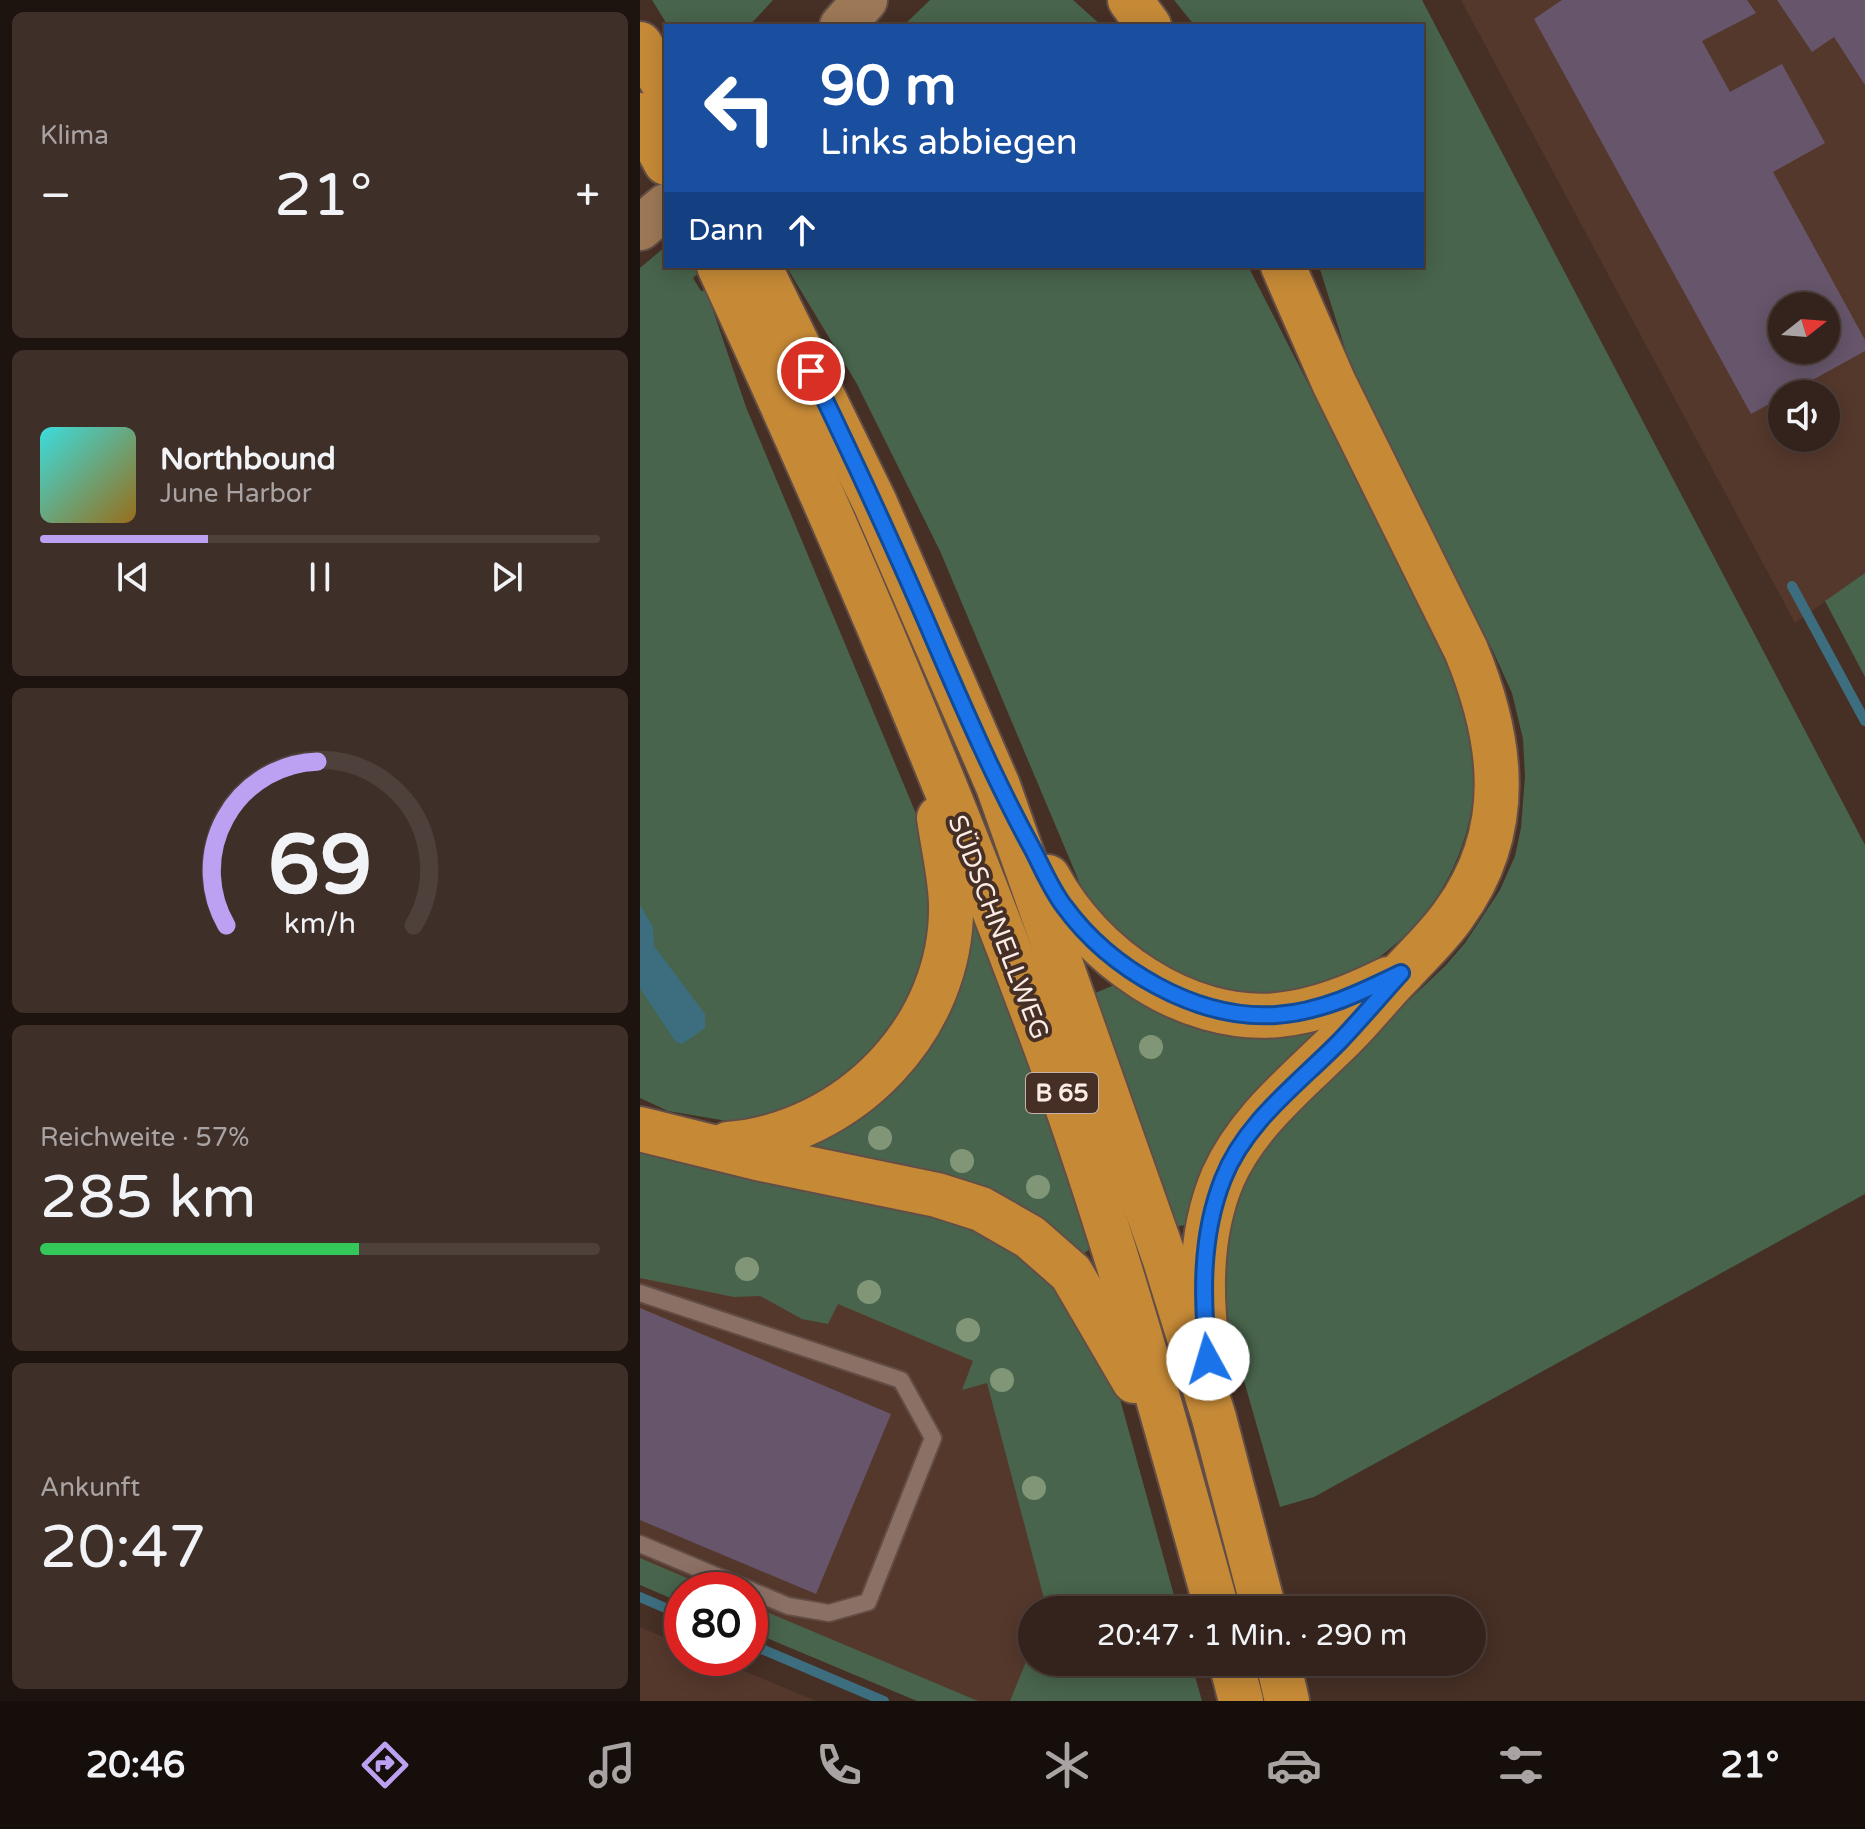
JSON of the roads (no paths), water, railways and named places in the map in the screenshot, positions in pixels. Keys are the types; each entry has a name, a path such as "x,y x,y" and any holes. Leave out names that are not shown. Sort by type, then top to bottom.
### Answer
{"highway":[{"path":"640,44 664,85"},
{"name":"SÜDSCHNELLWEG","path":"720,268 820,484 930,744 1057,1080 1173,1449 1213,1596"},
{"name":"SÜDSCHNELLWEG","path":"760,268 875,503 998,786 1165,1260 1214,1418 1260,1596"},
{"path":"1214,1418 1202,1301 1210,1218 1223,1177 1248,1136 1283,1094 1340,1041 1455,913 1472,884 1486,850 1495,814 1498,773 1494,732 1484,692 1334,383 1284,268"},
{"path":"711,1145 765,1139 828,1114 862,1091 891,1062 915,1029 934,993 946,954 951,904 930,744"},
{"path":"998,786 1063,905 1090,936 1122,963 1193,1002 1235,1013 1276,1015 1316,1008 1356,995 1401,973"},
{"path":"640,1129 757,1158 937,1195 981,1209 1030,1237 1071,1273 1173,1449"},
{"path":"1235,1676 1241,1701"},
{"path":"1281,1676 1287,1701"}],"main road":[{"path":"844,24 865,0"},
{"path":"640,228 664,208"}],"lane":[{"path":"640,1293 901,1380 933,1438 868,1602 829,1613 788,1606 768,1598"},
{"path":"640,1544 707,1572"}],"water":[{"path":"640,905 653,927 654,946 705,1014 705,1028 682,1044 675,1041 640,988"}],"waterway":[{"path":"1792,586 1865,721"},
{"path":"640,1597 664,1607"},
{"path":"768,1652 884,1701"}]}
